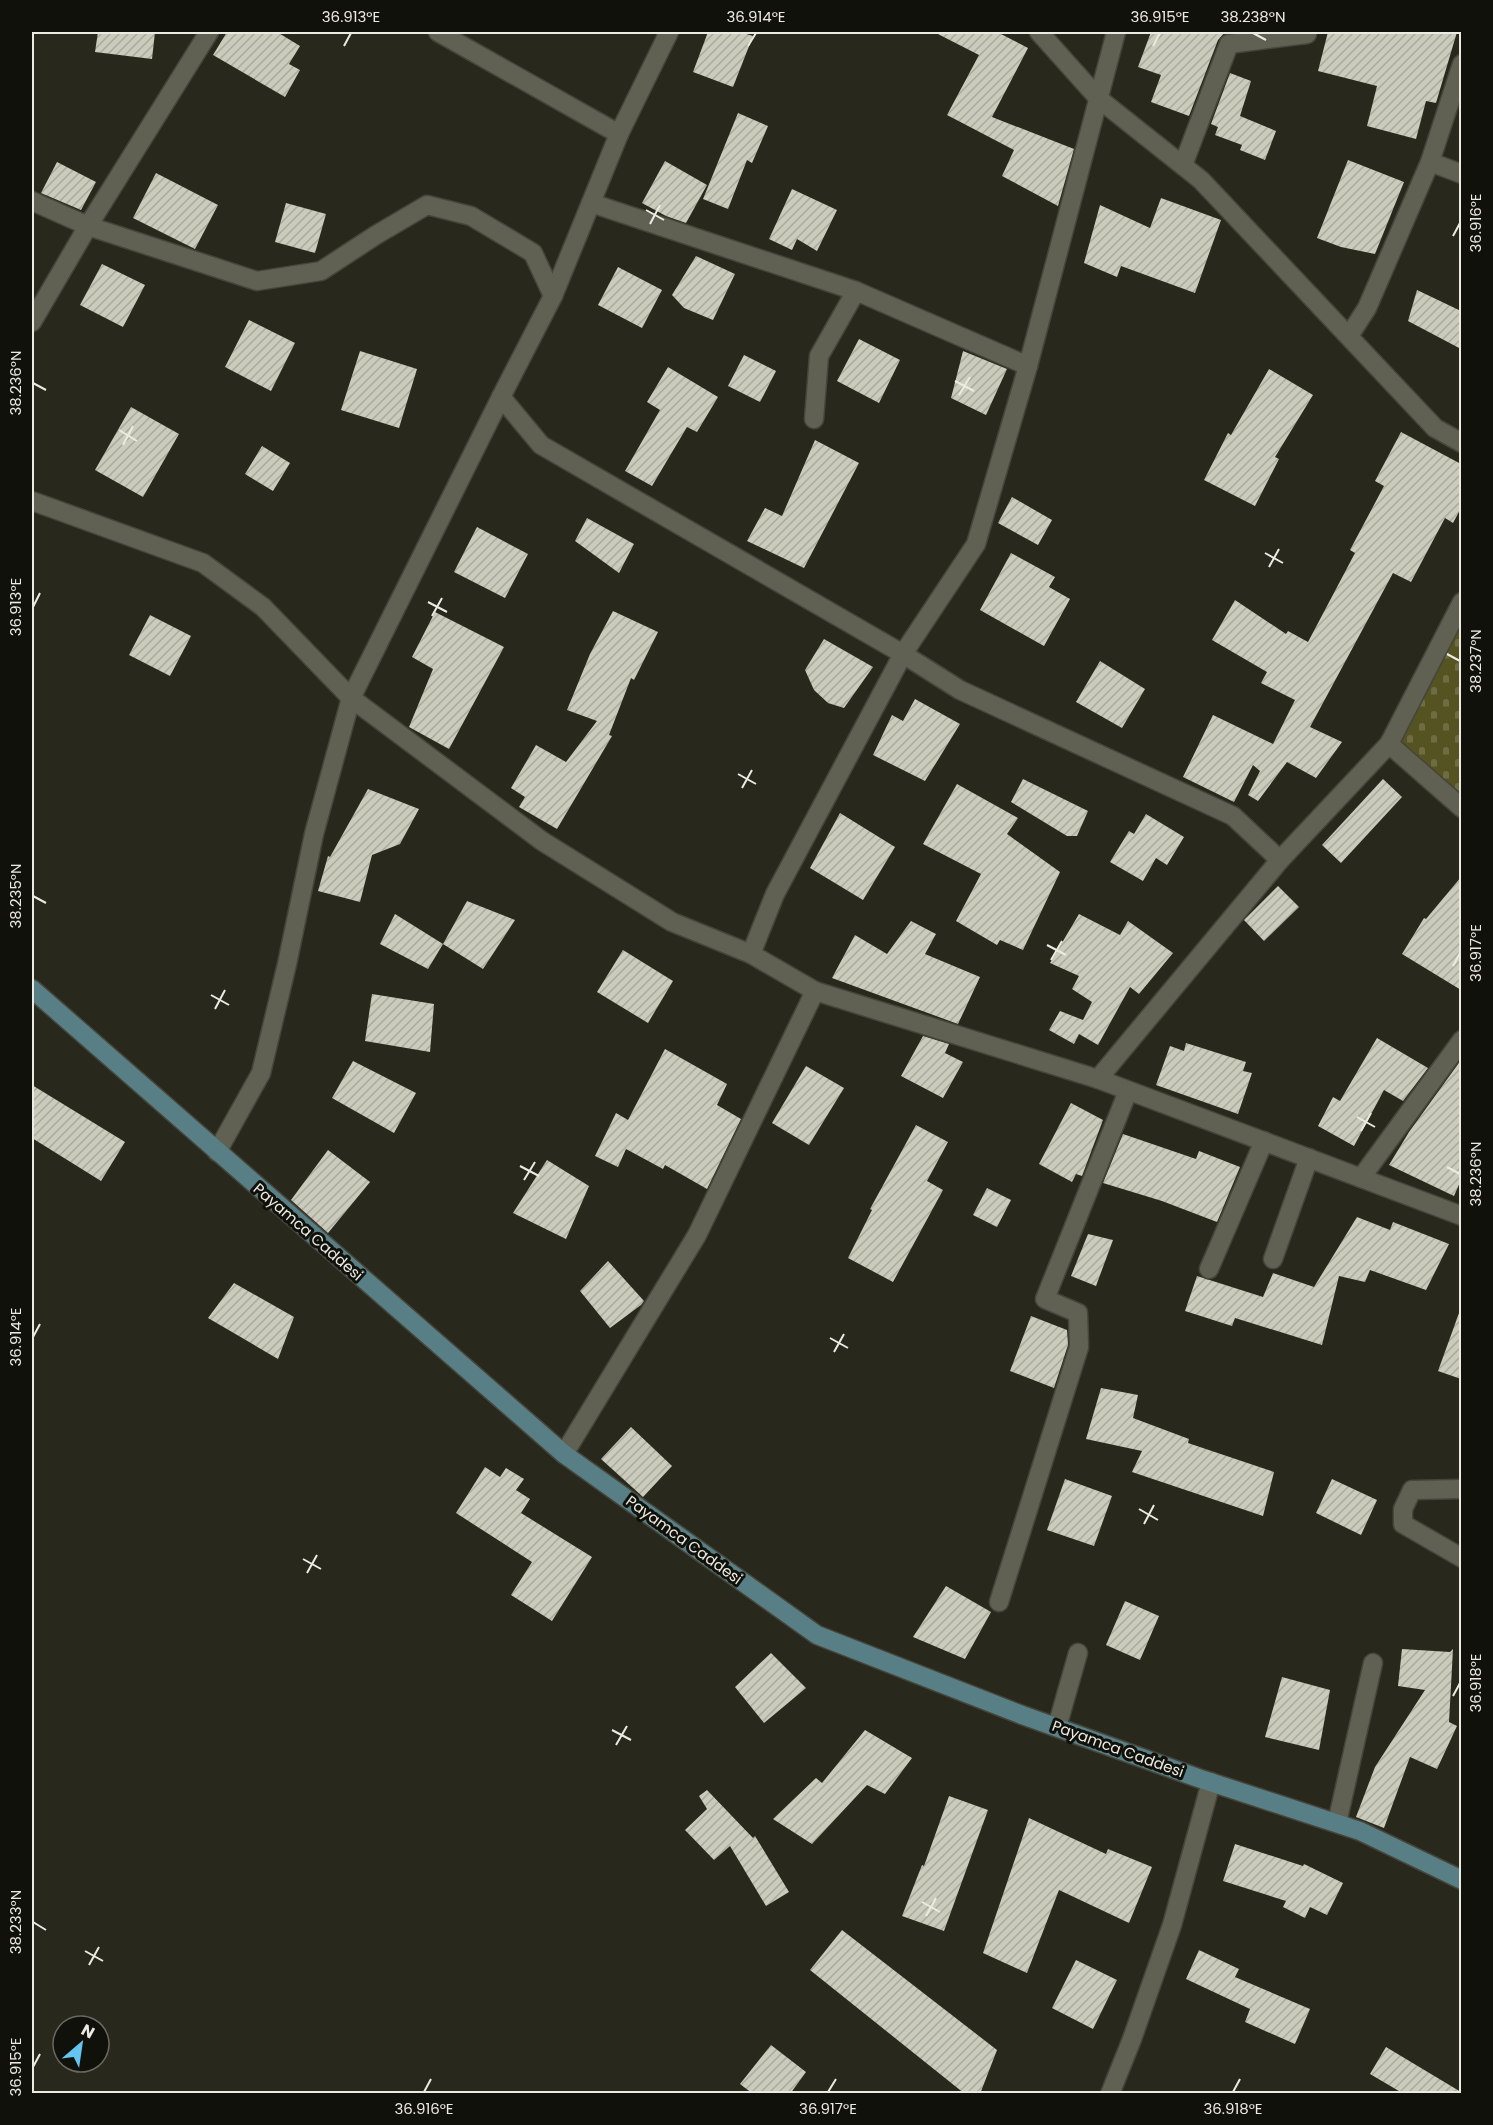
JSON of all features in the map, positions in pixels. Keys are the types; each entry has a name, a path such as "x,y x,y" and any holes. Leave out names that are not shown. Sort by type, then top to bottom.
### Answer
{"street":[{"path":"32,322 87,226 208,32"},
{"path":"438,32 619,134"},
{"path":"217,1152 261,1073 314,834 351,698 553,296 619,134 669,32"},
{"path":"1039,32 1099,99 1201,180 1436,428 1461,442"},
{"path":"751,954 775,894 903,654 976,544 1028,366 1116,32"},
{"path":"1183,165 1229,44 1307,34"},
{"path":"1349,336 1367,308 1430,162 1461,64"},
{"path":"1430,162 1461,174"},
{"path":"32,201 87,226 257,281 321,271 427,205 471,216 533,253 553,296"},
{"path":"591,203 856,291 1028,366"},
{"path":"814,419 819,356 856,291"},
{"path":"501,397 541,445 903,654 960,690 1233,816 1280,860"},
{"path":"32,501 203,563 263,607 351,698 542,841 672,922 751,954 815,991 1098,1079 1461,1216"},
{"path":"1098,1079 1280,860 1389,744 1461,602"},
{"path":"1389,744 1461,808"},
{"name":"Payamca Caddesi","path":"32,989 564,1454 817,1635 1057,1727 1211,1782 1360,1831 1461,1880"},
{"path":"564,1454 697,1235 815,991"},
{"path":"1362,1178 1461,1040"},
{"path":"999,1602 1079,1347 1078,1313 1045,1299 1128,1091"},
{"path":"1209,1269 1264,1141"},
{"path":"1273,1259 1309,1158"},
{"path":"1461,1490 1412,1490 1404,1509 1403,1524 1461,1558"},
{"path":"1057,1727 1078,1653"},
{"path":"1337,1823 1373,1663"},
{"path":"1110,2094 1172,1925 1211,1782"}],"green space":[{"path":"1461,602 1461,805 1389,744"}],"building":[{"path":"98,32 155,32 152,59 95,52"},
{"path":"227,32 277,32 300,46 289,64 300,70 285,97 213,55"},
{"path":"708,32 740,32 753,36 733,87 693,72"},
{"path":"934,32 997,32 1028,48 992,117 1074,149 1058,206 1002,176 1014,150 947,115 979,55"},
{"path":"1151,32 1225,32 1218,40 1189,116 1151,102 1161,75 1138,67"},
{"path":"1328,32 1457,32 1436,103 1426,101 1416,139 1367,126 1377,86 1318,71"},
{"path":"1230,73 1251,81 1240,116 1276,131 1265,160 1240,150 1242,145 1215,135 1218,127 1211,124"},
{"path":"738,113 768,126 752,163 747,160 728,209 703,199"},
{"path":"1348,160 1404,182 1375,254 1341,247 1317,238"},
{"path":"665,161 707,185 686,223 666,216 642,203"},
{"path":"57,162 96,182 81,210 41,193"},
{"path":"156,173 218,205 195,249 133,218"},
{"path":"792,189 837,210 817,251 797,239 792,250 769,239"},
{"path":"1161,198 1221,220 1195,293 1121,266 1117,277 1084,263 1100,205 1150,228"},
{"path":"286,203 326,214 315,253 275,242"},
{"path":"696,256 735,274 713,320 684,308 672,295"},
{"path":"102,264 145,285 123,327 80,305"},
{"path":"618,267 662,290 642,328 598,305"},
{"path":"1417,290 1461,311 1461,349 1408,321"},
{"path":"249,320 295,343 271,391 225,367"},
{"path":"859,339 900,360 879,403 837,381"},
{"path":"360,351 417,369 399,428 341,410"},
{"path":"963,351 1007,369 986,415 951,398"},
{"path":"744,355 776,371 760,402 728,386"},
{"path":"668,367 718,397 697,432 687,427 652,486 625,471 660,410 647,402"},
{"path":"1269,369 1313,395 1275,457 1279,459 1255,506 1204,480 1228,433 1231,435"},
{"path":"131,407 179,434 143,497 95,470"},
{"path":"1401,432 1461,464 1461,508 1453,523 1445,518 1411,582 1393,573 1310,727 1342,742 1316,778 1287,762 1258,801 1248,795 1260,771 1253,765 1234,802 1183,777 1213,715 1273,744 1295,700 1261,683 1267,672 1212,640 1235,600 1286,634 1288,631 1308,642 1355,553 1350,550 1384,486 1375,481"},
{"path":"815,440 859,463 804,568 747,541 765,508 782,516"},
{"path":"262,446 290,463 273,491 245,474"},
{"path":"1012,497 1052,520 1038,545 998,523"},
{"path":"587,518 634,544 619,573 575,541"},
{"path":"477,527 528,554 505,598 454,572"},
{"path":"1011,553 1055,577 1049,587 1070,599 1044,646 980,610"},
{"path":"613,611 658,632 634,680 631,678 609,735 612,736 557,829 519,807 525,797 511,788 536,745 566,762 597,721 567,710 590,654"},
{"path":"435,612 504,647 449,749 409,727 433,669 412,657"},
{"path":"150,615 191,636 170,676 129,655"},
{"path":"824,639 873,667 844,708 828,703 814,690 805,670"},
{"path":"1100,661 1145,689 1122,728 1076,702"},
{"path":"915,699 960,724 925,781 873,755 892,715 903,721"},
{"path":"1023,779 1088,811 1077,836 1067,836 1011,802"},
{"path":"1383,779 1402,797 1341,863 1322,845"},
{"path":"957,784 1018,818 1007,834 1060,872 1023,950 1000,940 997,945 956,921 981,874 923,844"},
{"path":"368,789 419,809 400,844 372,855 360,902 318,891 328,856 330,857"},
{"path":"840,813 895,847 863,900 810,868"},
{"path":"1146,814 1184,837 1167,865 1156,858 1143,881 1110,862 1129,831 1134,834"},
{"path":"1461,877 1461,990 1402,954 1424,918 1426,919"},
{"path":"1278,886 1299,907 1264,941 1244,920"},
{"path":"467,901 515,920 483,969 443,944"},
{"path":"395,914 443,944 428,969 380,944"},
{"path":"1079,914 1120,935 1128,921 1173,953 1139,994 1130,987 1098,1045 1079,1034 1074,1044 1049,1030 1060,1011 1083,1020 1092,1002 1072,989 1079,976 1050,963"},
{"path":"911,921 936,934 925,954 980,977 958,1024 832,978 855,935 887,954"},
{"path":"623,950 673,981 648,1023 597,992"},
{"path":"372,994 434,1004 430,1052 365,1041"},
{"path":"923,1036 949,1044 945,1053 963,1062 943,1098 901,1076"},
{"path":"1377,1038 1428,1068 1403,1101 1384,1090 1354,1146 1318,1126 1333,1097 1340,1101"},
{"path":"1186,1043 1246,1062 1243,1071 1252,1073 1238,1114 1156,1085 1170,1046 1184,1051"},
{"path":"665,1049 727,1084 717,1105 741,1119 707,1189 665,1165 663,1169 626,1149 618,1167 595,1156 616,1113 628,1120"},
{"path":"1461,1060 1461,1180 1454,1196 1389,1165 1409,1132"},
{"path":"353,1061 416,1093 394,1133 332,1098"},
{"path":"806,1066 844,1088 809,1145 772,1123"},
{"path":"32,1085 125,1142 101,1181 32,1138"},
{"path":"1071,1103 1103,1120 1082,1176 1076,1174 1072,1182 1039,1164"},
{"path":"916,1125 948,1142 927,1181 943,1190 893,1282 848,1258 872,1210 870,1209"},
{"path":"1123,1134 1196,1159 1199,1151 1240,1167 1217,1222 1162,1201 1103,1183"},
{"path":"328,1150 370,1182 328,1233 291,1200"},
{"path":"547,1160 589,1186 566,1239 513,1213"},
{"path":"987,1188 1011,1200 997,1227 973,1215"},
{"path":"1357,1217 1390,1230 1393,1222 1449,1244 1426,1290 1370,1270 1365,1282 1339,1276 1322,1345 1235,1318 1232,1326 1185,1311 1197,1276 1263,1297 1273,1273 1314,1287"},
{"path":"1088,1234 1113,1240 1096,1286 1071,1276"},
{"path":"608,1261 644,1301 610,1328 580,1291"},
{"path":"234,1283 294,1317 278,1359 208,1318"},
{"path":"1459,1313 1461,1314 1461,1379 1438,1371"},
{"path":"1031,1316 1067,1330 1068,1345 1054,1388 1010,1371"},
{"path":"1101,1388 1138,1395 1133,1418 1189,1439 1188,1443 1274,1472 1263,1516 1132,1472 1142,1451 1086,1439"},
{"path":"631,1427 672,1466 643,1497 601,1459"},
{"path":"485,1467 500,1477 506,1468 524,1479 516,1490 530,1499 521,1513 592,1557 552,1621 511,1595 532,1562 456,1513"},
{"path":"1065,1479 1112,1496 1094,1546 1047,1530"},
{"path":"1332,1479 1377,1500 1361,1535 1316,1513"},
{"path":"946,1586 991,1612 965,1659 913,1637"},
{"path":"1125,1601 1159,1616 1140,1660 1106,1645"},
{"path":"1402,1649 1450,1652 1453,1649 1449,1722 1457,1726 1437,1769 1410,1757 1384,1828 1356,1817 1375,1767 1425,1690 1398,1686"},
{"path":"771,1653 806,1688 764,1723 735,1687"},
{"path":"1282,1677 1330,1690 1319,1750 1265,1737"},
{"path":"865,1730 912,1758 885,1794 867,1785 812,1844 773,1819 816,1778 822,1783"},
{"path":"707,1790 753,1838 755,1836 789,1892 766,1906 730,1846 714,1860 685,1830 707,1809 699,1796"},
{"path":"949,1796 988,1810 944,1931 902,1916 922,1865 924,1866"},
{"path":"1029,1818 1106,1854 1108,1849 1152,1867 1129,1923 1059,1890 1027,1973 983,1953"},
{"path":"1235,1844 1303,1866 1304,1864 1343,1883 1327,1915 1310,1907 1305,1918 1283,1907 1286,1901 1223,1881"},
{"path":"842,1930 997,2050 980,2094 965,2094 810,1970"},
{"path":"1199,1950 1239,1969 1235,1977 1310,2009 1295,2044 1245,2022 1250,2009 1186,1979"},
{"path":"1076,1960 1117,1980 1093,2029 1052,2008"},
{"path":"771,2045 806,2072 790,2094 753,2094 740,2084"},
{"path":"1386,2047 1461,2094 1404,2094 1370,2074"}]}
